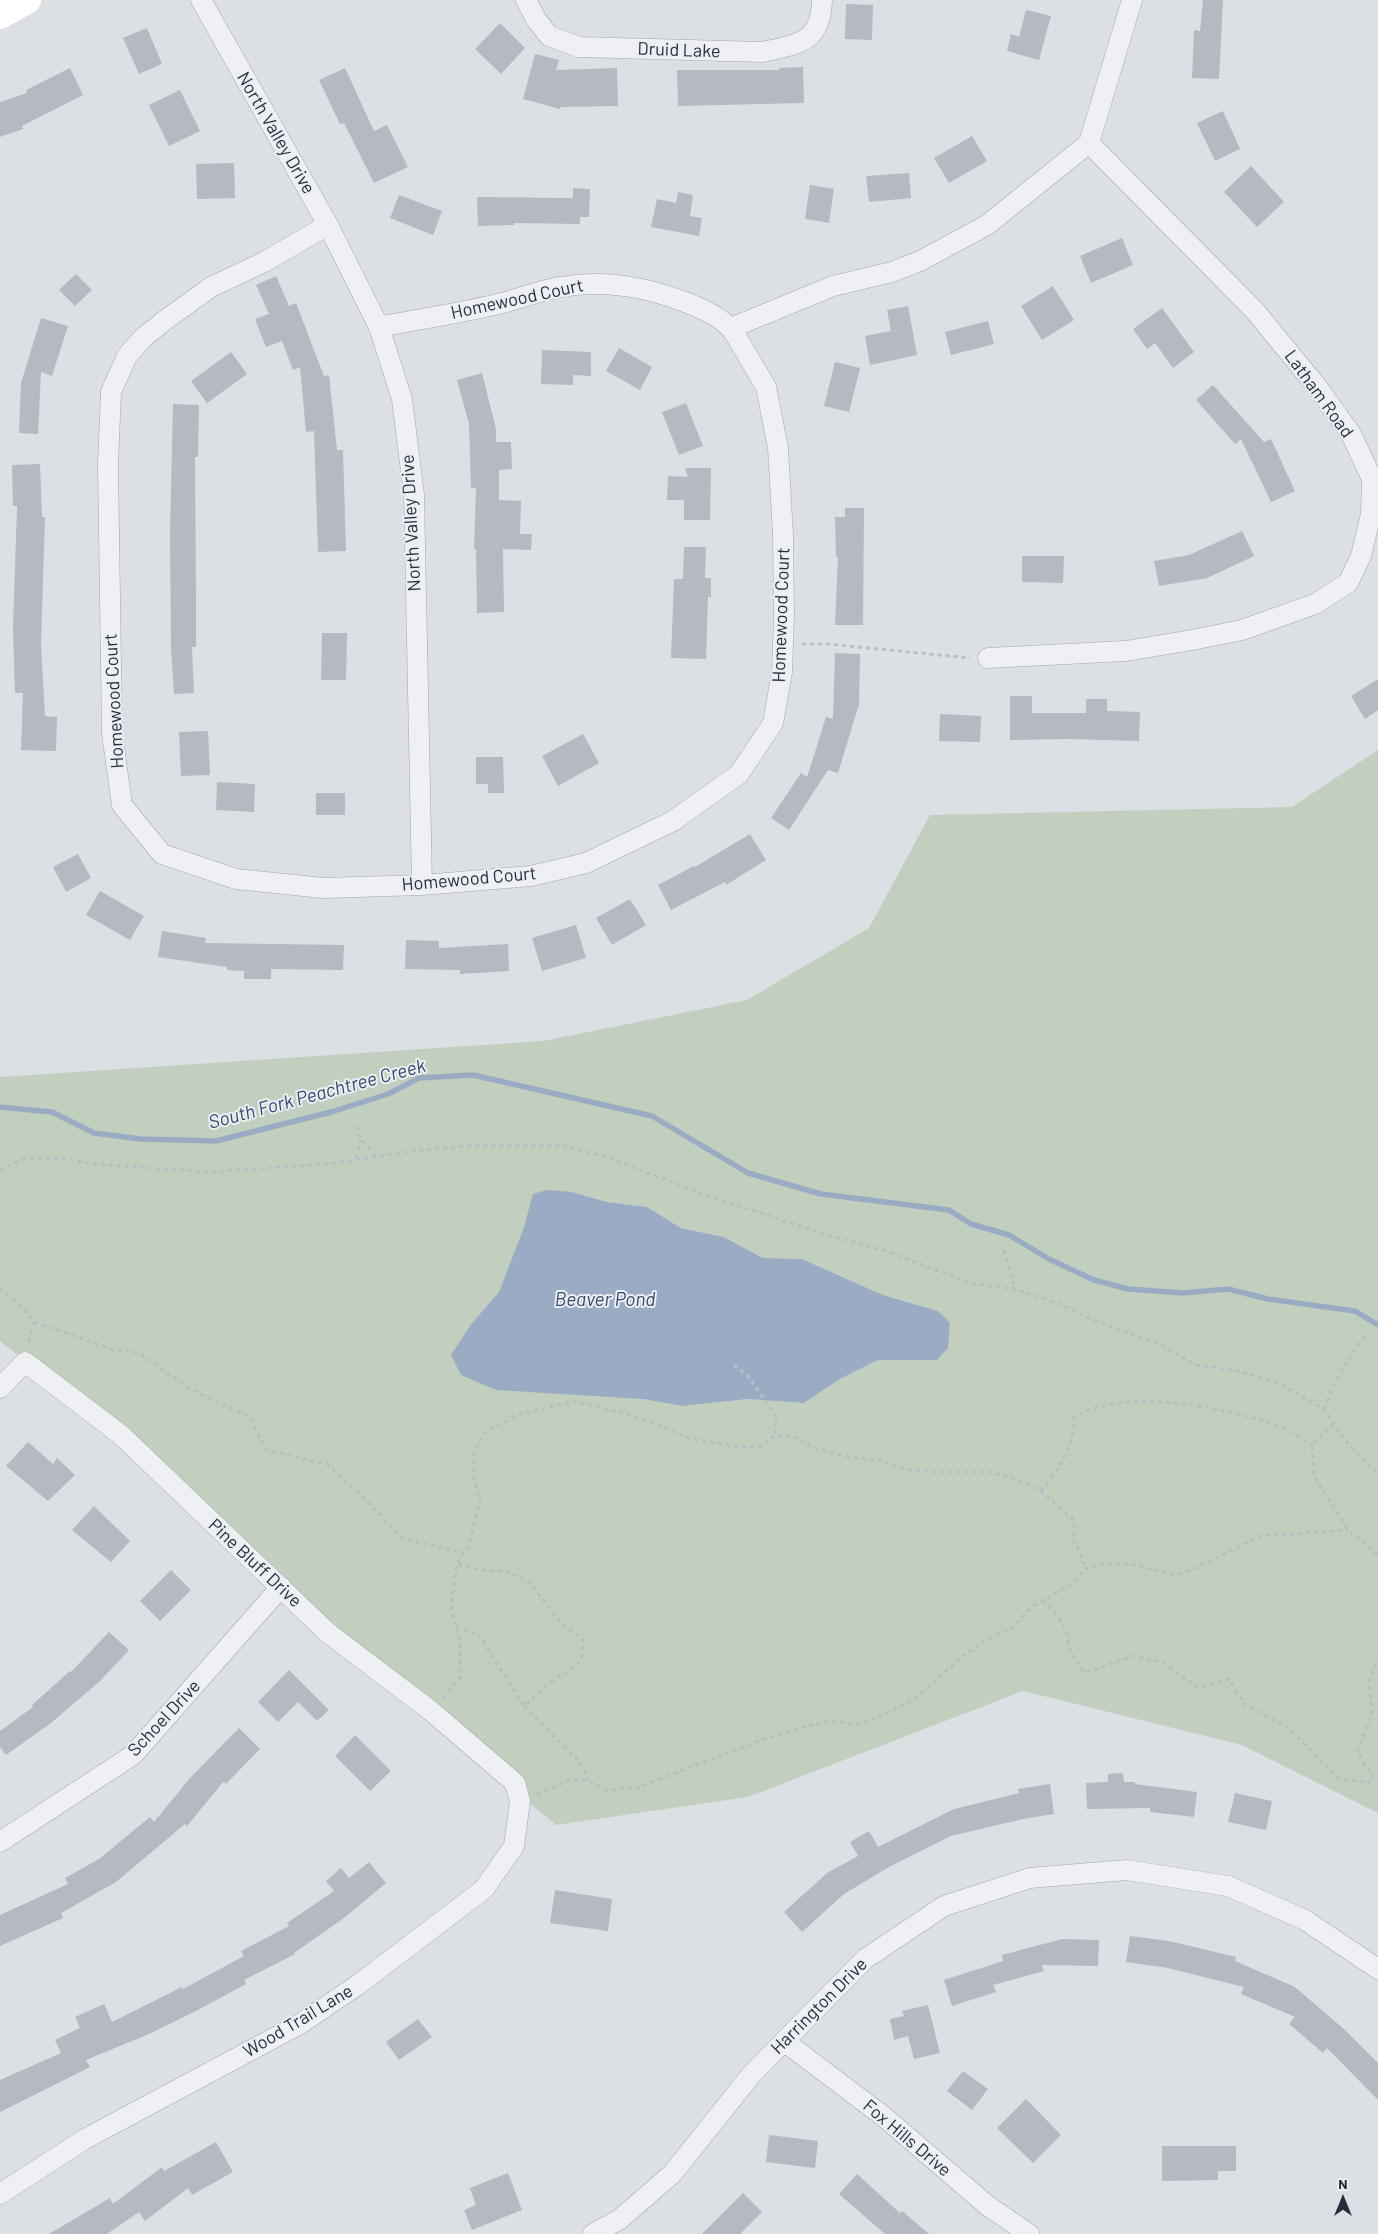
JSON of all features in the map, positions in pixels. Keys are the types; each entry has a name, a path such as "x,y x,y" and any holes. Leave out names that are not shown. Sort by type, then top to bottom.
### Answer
{"main road":[{"path":"0,15 27,0"}],"street":[{"name":"North Valley Drive","path":"201,0 328,225 379,327 402,398 414,495 422,885"},
{"name":"Druid Lake","path":"526,0 536,20 549,36 579,47 762,52 789,46 808,39 820,23 822,0"},
{"path":"732,328 833,286 892,272 920,261 987,225 1089,143 1132,0"},
{"name":"Latham Road","path":"988,658 1126,651 1242,630 1315,604 1348,583 1361,556 1371,514 1372,480 1351,434 1318,388 1255,311 1089,143"},
{"name":"Homewood Court","path":"328,225 264,262 211,287 164,321 144,337 127,356 111,392 108,464 111,715 122,805 162,854 236,879 324,888 422,885 531,876 586,862 672,821 739,774 773,723 782,672 784,644 784,535 778,448 766,387 732,328 706,310 664,293 634,286 588,283 559,287 501,304 379,327"},
{"path":"0,1388 25,1362"},
{"name":"Pine Bluff Drive","path":"25,1362 121,1435 328,1632 431,1711 518,1792"},
{"name":"Schoel Drive","path":"0,1842 133,1755 281,1587"},
{"name":"Wood Trail Lane","path":"0,2194 85,2139 300,2024 359,1984 484,1889 514,1846 518,1792"},
{"name":"Harrington Drive","path":"593,2234 620,2219 672,2174 751,2075 864,1959 944,1906 1030,1878 1127,1870 1228,1886 1305,1920 1378,1969"},
{"name":"Fox Hills Drive","path":"785,2042 883,2116 988,2206 1029,2234"}],"path":[{"path":"784,644 828,644 966,658"},
{"path":"357,1126 361,1139 376,1157"},
{"path":"356,1158 361,1139"},
{"path":"0,1170 26,1158 60,1158 94,1164 208,1172 327,1164 356,1158 469,1146 565,1146 606,1157 711,1197 907,1258 974,1284 1015,1289 1158,1344 1196,1365 1234,1370 1279,1383 1324,1409 1348,1444 1378,1475"},
{"path":"1004,1250 1015,1289"},
{"path":"0,1288 23,1308 34,1322 112,1349 139,1353 188,1388 249,1417 267,1450 327,1464 363,1497 402,1538 463,1554"},
{"path":"25,1362 34,1322"},
{"path":"1324,1409 1334,1383 1350,1355 1366,1334"},
{"path":"734,1365 748,1376 776,1416 775,1435"},
{"path":"431,1711 461,1677 460,1643 451,1606 457,1564 469,1544 480,1502 474,1478 474,1453 485,1432 520,1414 574,1401 634,1416 692,1439 747,1448 760,1446 775,1435 793,1436 812,1447 849,1457 881,1461 907,1469 930,1472 990,1472 1019,1480 1041,1490 1074,1520 1074,1540 1086,1568"},
{"path":"1041,1490 1057,1472 1074,1435 1074,1418 1083,1412 1113,1402 1184,1404 1231,1413 1276,1425 1312,1444"},
{"path":"1312,1444 1334,1424"},
{"path":"1312,1444 1314,1476 1348,1530 1378,1555"},
{"path":"518,1792 573,1779 589,1781 607,1790 639,1787 760,1740 796,1729 827,1721 858,1724 877,1718 915,1699 969,1652 985,1640 1012,1628 1033,1606 1070,1585 1086,1568 1104,1564 1130,1564 1175,1575 1196,1568 1260,1536 1348,1530"},
{"path":"457,1564 487,1571 504,1571 529,1582 562,1624 582,1639 582,1653 576,1668 554,1680 524,1706"},
{"path":"1043,1600 1059,1617 1068,1636 1069,1649 1084,1674 1134,1656 1162,1662 1198,1688 1229,1679 1245,1705 1286,1726 1341,1780 1370,1782 1374,1778 1357,1751 1372,1715 1369,1681 1378,1658"},
{"path":"455,1626 479,1635 524,1706 578,1760 589,1781"}],"green space":[{"path":"1378,750 1378,1813 1242,1745 1023,1691 748,1797 556,1825 287,1600 54,1384 0,1341 0,1077 543,1041 747,1000 869,928 930,815 1292,807","holes":["572,1192 607,1202 647,1207 681,1228 724,1237 763,1258 802,1259 883,1295 938,1311 937,1360 878,1360 840,1379 804,1403 748,1399 682,1406 643,1399 472,1323 499,1292 524,1227"]}],"water":[{"name":"Beaver Pond","path":"547,1190 572,1192 607,1202 647,1207 681,1228 724,1237 763,1258 802,1259 883,1295 938,1311 950,1323 948,1348 937,1360 878,1360 840,1379 804,1403 748,1399 682,1406 643,1399 496,1390 461,1375 451,1355 472,1323 499,1292 524,1227 533,1194"}],"building":[{"path":"1203,0 1223,0 1219,79 1192,78 1194,30 1200,31"},
{"path":"846,4 873,5 872,40 845,39"},
{"path":"1026,10 1051,16 1039,60 1007,51 1011,34 1019,37"},
{"path":"500,23 525,48 501,74 475,49"},
{"path":"147,28 162,64 139,74 123,38"},
{"path":"535,54 559,60 556,70 617,68 618,106 561,107 560,109 523,99"},
{"path":"803,67 804,103 678,106 677,70 779,70 779,68"},
{"path":"70,68 83,95 22,126 23,129 0,137 0,102 27,93 26,90"},
{"path":"345,68 374,131 387,125 408,167 374,183 344,123 340,124 319,80"},
{"path":"180,90 200,131 169,146 149,105"},
{"path":"1223,111 1240,149 1215,161 1197,123"},
{"path":"972,136 987,161 949,183 934,158"},
{"path":"234,163 235,198 197,199 196,164"},
{"path":"1251,166 1284,202 1257,227 1224,192"},
{"path":"909,173 911,198 869,202 866,176"},
{"path":"810,185 834,189 829,223 805,219"},
{"path":"573,188 590,189 589,217 580,217 580,224 514,223 514,225 478,226 477,197 573,198"},
{"path":"678,192 693,195 690,216 702,218 699,236 651,227 657,199 676,203"},
{"path":"399,195 442,211 433,235 390,218"},
{"path":"1122,238 1133,265 1091,283 1080,256"},
{"path":"76,274 92,290 75,306 59,290"},
{"path":"276,276 289,306 296,303 324,376 329,375 337,450 343,450 346,551 318,552 314,431 306,432 300,367 293,370 282,341 266,347 255,319 269,314 256,285"},
{"path":"1053,286 1074,320 1042,340 1021,306"},
{"path":"908,306 917,355 870,365 865,336 891,331 887,310"},
{"path":"1162,308 1194,352 1173,368 1155,343 1147,349 1133,329"},
{"path":"41,318 68,326 52,376 41,372 38,434 19,433 21,383"},
{"path":"988,321 994,344 951,355 945,332"},
{"path":"619,348 652,367 640,390 606,371"},
{"path":"542,350 591,352 591,376 573,375 573,385 541,384"},
{"path":"231,352 247,374 207,403 191,381"},
{"path":"835,362 860,368 849,412 824,406"},
{"path":"482,373 496,429 496,442 511,442 512,469 499,470 499,500 521,501 520,534 532,534 531,550 503,549 504,612 477,613 476,549 474,549 476,488 471,488 469,424 457,380"},
{"path":"1213,385 1264,442 1271,439 1295,491 1271,502 1241,439 1235,444 1196,400"},
{"path":"686,403 703,446 679,455 662,412"},
{"path":"173,404 199,405 198,457 195,457 196,647 192,647 194,693 174,694 171,647 170,534"},
{"path":"40,464 42,517 45,517 41,644 45,716 57,717 56,751 21,750 23,693 15,693 13,629 17,506 13,506 12,465"},
{"path":"685,468 711,468 710,520 684,520 684,500 667,500 668,476 688,477"},
{"path":"845,508 864,508 863,625 835,625 838,557 836,557 835,517 845,517"},
{"path":"1242,531 1254,556 1207,578 1159,586 1154,561 1189,555"},
{"path":"684,547 706,547 705,578 711,578 711,597 708,597 706,659 671,658 674,579 683,579"},
{"path":"1022,556 1064,556 1063,583 1022,582"},
{"path":"322,633 347,633 346,680 321,680"},
{"path":"835,653 860,654 859,704 838,773 828,770 789,830 771,818 801,773 807,777 826,717 833,719"},
{"path":"1378,679 1378,710 1365,719 1351,696"},
{"path":"1010,696 1032,696 1032,713 1086,713 1086,699 1107,699 1107,711 1140,712 1139,741 1010,740"},
{"path":"940,714 981,716 980,742 939,741"},
{"path":"208,731 210,775 181,776 179,732"},
{"path":"583,734 599,763 558,786 542,756"},
{"path":"476,757 503,757 504,793 488,793 488,784 476,784"},
{"path":"217,782 255,784 254,812 216,810"},
{"path":"316,793 345,793 345,815 316,815"},
{"path":"750,834 766,860 726,885 725,882 671,910 658,885 695,867"},
{"path":"78,854 91,878 66,892 53,867"},
{"path":"100,891 144,916 130,940 86,915"},
{"path":"630,899 646,925 612,945 596,918"},
{"path":"576,925 586,958 542,971 532,938"},
{"path":"162,931 206,938 205,943 344,945 343,970 271,969 271,979 244,979 244,971 227,970 227,967 158,957"},
{"path":"406,940 439,941 439,948 508,944 509,971 460,974 460,970 405,969"},
{"path":"28,1442 53,1464 57,1458 75,1475 48,1501 6,1466"},
{"path":"94,1506 130,1541 111,1562 72,1530"},
{"path":"171,1570 191,1590 160,1621 140,1601"},
{"path":"109,1632 129,1650 99,1682 51,1723 6,1755 0,1747 0,1731 33,1707 32,1705 71,1672"},
{"path":"289,1670 329,1710 317,1721 298,1702 278,1722 258,1702"},
{"path":"239,1728 260,1749 226,1784 223,1782 187,1826 185,1824 116,1882 61,1913 63,1918 0,1946 0,1915 68,1884 65,1878 99,1859 150,1817 154,1822 190,1778"},
{"path":"355,1735 391,1771 370,1791 335,1756"},
{"path":"1123,1773 1124,1782 1197,1792 1194,1817 1150,1812 1150,1808 1087,1809 1086,1783 1108,1782 1108,1774"},
{"path":"1050,1784 1054,1814 1023,1819 951,1836 889,1867 844,1894 802,1932 784,1912 827,1873 858,1856 850,1842 869,1831 878,1847 954,1809 1019,1793 1018,1789"},
{"path":"1235,1793 1272,1801 1266,1830 1228,1822"},
{"path":"369,1862 386,1883 344,1918 295,1954 244,1980 246,1984 196,2011 149,2034 86,2060 90,2067 0,2112 0,2080 61,2053 55,2040 80,2028 75,2017 104,2004 112,2022 182,1987 183,1989 244,1956 241,1951 289,1926 287,1923 334,1891 326,1881 341,1868 349,1878"},
{"path":"555,1890 612,1899 608,1931 550,1923"},
{"path":"1130,1936 1169,1941 1236,1957 1235,1961 1295,1987 1345,2030 1378,2063 1378,2100 1327,2048 1323,2053 1289,2024 1295,2017 1241,1994 1244,1987 1168,1968 1126,1962"},
{"path":"1062,1939 1099,1940 1098,1966 1042,1965 1044,1971 993,1985 996,1992 952,2006 944,1980 1003,1961 1002,1955"},
{"path":"928,2005 940,2053 914,2059 908,2036 894,2040 890,2019 904,2016 902,2011"},
{"path":"418,2019 432,2037 399,2060 386,2042"},
{"path":"963,2071 988,2089 972,2110 947,2091"},
{"path":"1026,2099 1061,2135 1033,2163 997,2128"},
{"path":"769,2135 818,2141 815,2168 766,2162"},
{"path":"216,2142 233,2172 192,2195 188,2188 145,2221 139,2212 107,2234 49,2234 110,2198 113,2204 162,2167 164,2171"},
{"path":"1162,2146 1236,2146 1236,2171 1218,2171 1218,2180 1162,2181"},
{"path":"508,2173 522,2210 472,2230 464,2210 476,2205 470,2188"},
{"path":"857,2174 900,2213 902,2211 929,2234 885,2234 839,2194"},
{"path":"743,2193 762,2212 740,2234 702,2234"}],"waterway":[{"name":"South Fork Peachtree Creek","path":"0,1107 52,1112 94,1133 141,1139 216,1141 331,1112 388,1094 419,1078 473,1075 652,1116 748,1173 821,1194 949,1210 971,1224 1009,1235 1049,1259 1094,1280 1128,1289 1183,1293 1228,1289 1268,1299 1355,1311 1378,1325"}]}
